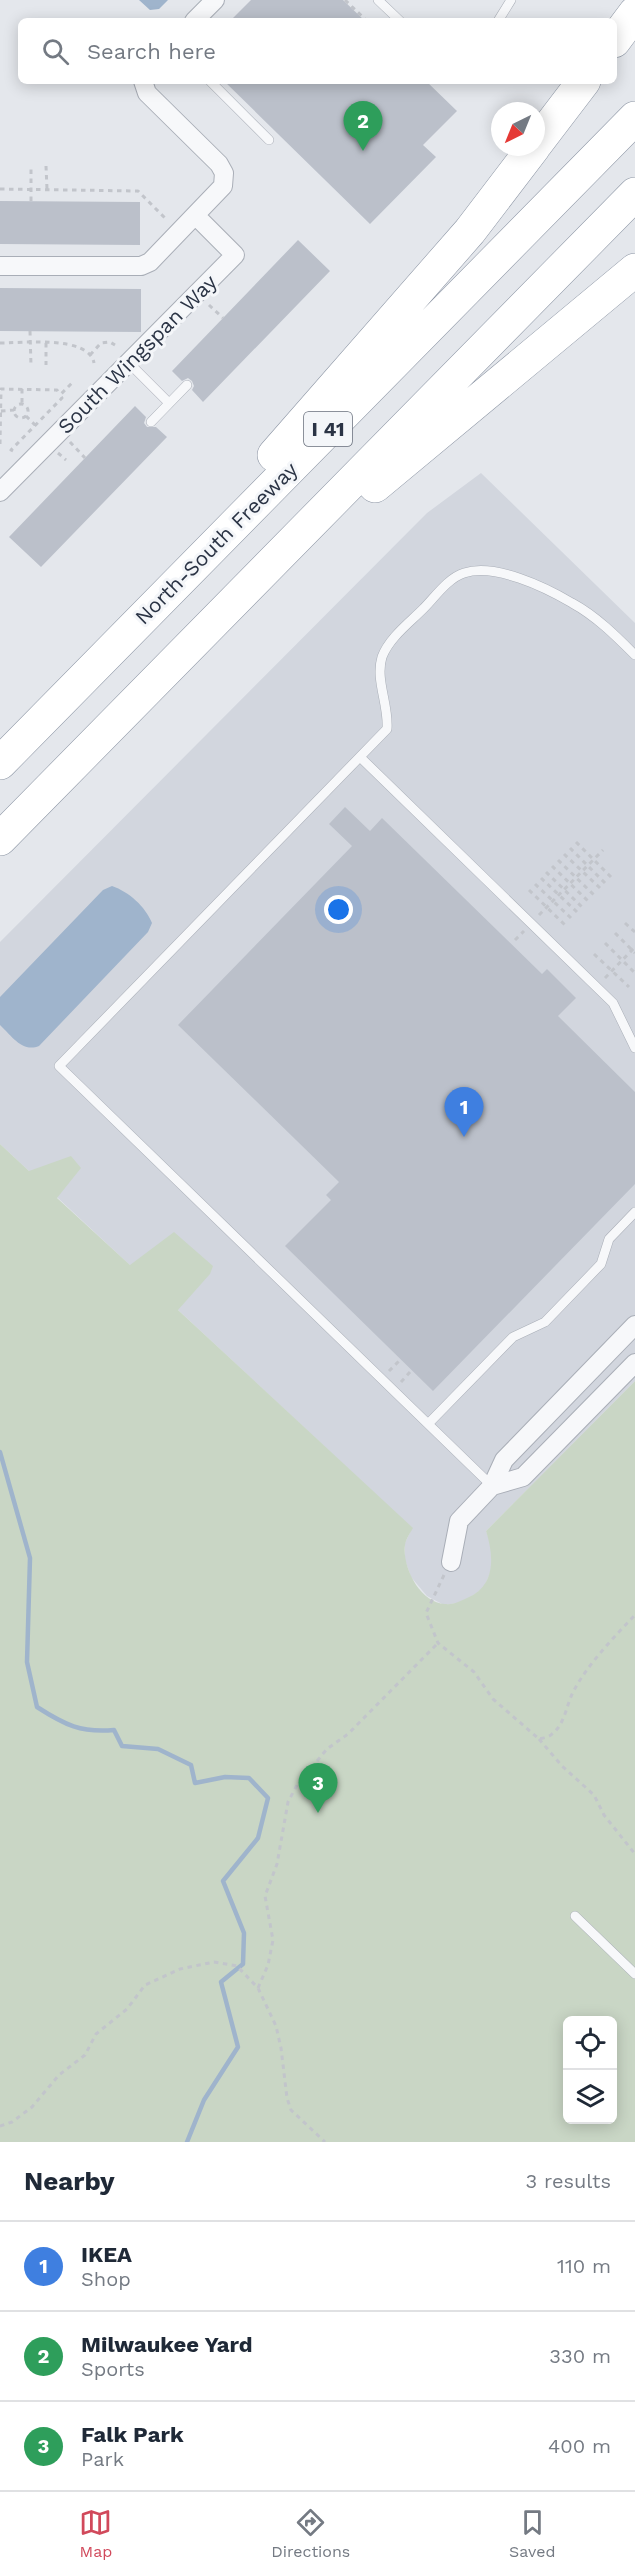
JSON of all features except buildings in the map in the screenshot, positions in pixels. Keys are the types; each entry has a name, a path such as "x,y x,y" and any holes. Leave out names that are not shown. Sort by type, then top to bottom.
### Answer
{"highway":[{"path":"617,37 635,14"},
{"path":"545,133 582,84"},
{"name":"North-South Freeway","path":"11,752 635,118"},
{"path":"11,752 407,304 470,231 527,156"},
{"name":"I 41","path":"0,839 635,194"},
{"path":"215,621 471,404 635,270"}],"street":[{"path":"197,18 214,0"},
{"path":"0,266 141,266 150,262 223,186 224,173 219,164 147,93 144,84"},
{"name":"South Wingspan Way","path":"0,492 235,255 196,216"},
{"path":"451,1562 459,1521 492,1486 504,1460 635,1325"},
{"path":"492,1486 522,1478 635,1363"}],"lane":[{"path":"378,0 397,18"},
{"path":"500,18 511,0"},
{"path":"213,84 269,140"},
{"path":"129,363 169,403"},
{"path":"151,422 187,385"},
{"path":"492,1486 59,1066 387,729 388,715 379,673 382,656 391,642 448,583 463,573 482,570 504,574 573,603 608,629 635,655"},
{"path":"360,757 613,1003 635,1048"},
{"path":"428,1424 513,1337 545,1322 601,1264 609,1239 635,1212"},
{"path":"574,1916 635,1974"}],"path":[{"path":"345,0 364,18"},
{"path":"31,201 32,166"},
{"path":"46,166 47,189"},
{"path":"0,189 138,191 173,226"},
{"path":"30,331 31,366"},
{"path":"90,354 101,343 110,342 115,345"},
{"path":"0,343 74,345 90,354 94,363"},
{"path":"46,343 46,365"},
{"path":"60,394 72,383"},
{"path":"0,444 1,389 57,390 62,398 11,450 13,451"},
{"path":"22,389 22,405 27,410 26,416"},
{"path":"1,411 14,410 16,406 22,405"},
{"path":"14,410 18,417 26,416"},
{"path":"26,416 35,425"},
{"path":"60,432 85,458"},
{"path":"576,842 611,877"},
{"path":"570,848 605,883"},
{"path":"515,940 603,850"},
{"path":"564,854 600,888"},
{"path":"558,860 594,895"},
{"path":"552,866 588,901"},
{"path":"546,872 582,907"},
{"path":"541,878 577,912"},
{"path":"535,884 571,918"},
{"path":"529,890 565,925"},
{"path":"625,922 635,932"},
{"path":"596,987 634,950 615,933"},
{"path":"605,943 635,973"},
{"path":"594,954 629,987"},
{"path":"451,1562 426,1613 438,1643 474,1672 494,1699 539,1739 561,1766 594,1795 604,1815 635,1854"},
{"path":"539,1739 552,1735 564,1718 572,1694 614,1638 635,1615"},
{"path":"258,1988 268,1965 273,1940 265,1896 277,1863 288,1803 297,1785 327,1749 348,1734 438,1643"},
{"path":"0,2126 12,2122 32,2107 59,2075 85,2055 96,2034 127,2009 145,1985 180,1969 214,1962 237,1966 258,1988 276,2026 282,2049 287,2098 291,2110 325,2142"}],"shaded area":[{"path":"481,473 635,623 635,1381 486,1531 492,1548 492,1569 484,1587 471,1597 444,1605 427,1596 411,1577 405,1560 405,1543 412,1528 0,1144 0,942 427,513"}],"green space":[{"path":"0,1144 29,1171 71,1156 81,1168 57,1198 130,1265 174,1232 213,1266 210,1274 178,1310 413,1528 405,1545 406,1563 414,1582 421,1591 436,1602 448,1604 457,1602 476,1593 483,1586 488,1578 491,1560 486,1531 635,1381 635,2142 0,2142"}],"water":[{"path":"139,0 168,0 159,9 150,10"},
{"path":"112,886 141,905 152,923 148,932 39,1046 33,1048 22,1045 0,1025 0,997 103,890"}],"waterway":[{"path":"0,1452 30,1558 27,1662 37,1707 56,1719 83,1729 114,1730 122,1746 158,1749 191,1765 195,1783 225,1777 249,1778 268,1798 258,1838 223,1881 244,1933 243,1964 221,1982 238,2047 204,2100 187,2142"}],"place":[{"name":"Milwaukee Yard","path":"363,151"},
{"name":"IKEA","path":"464,1137"},
{"name":"Falk Park","path":"318,1813"}]}
